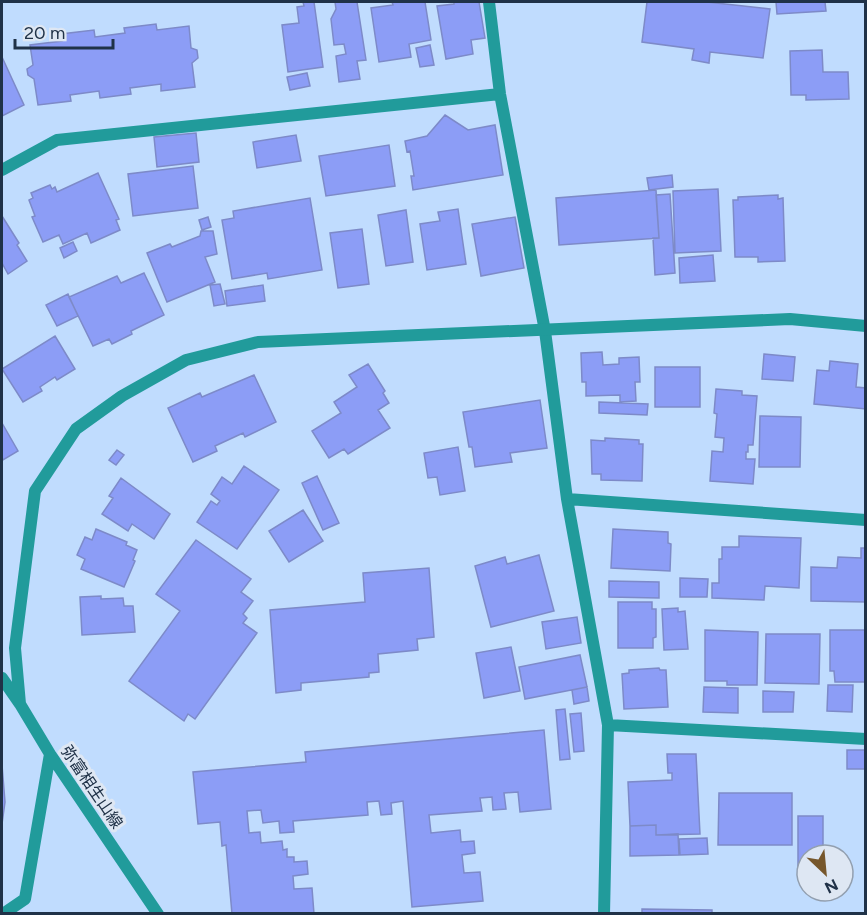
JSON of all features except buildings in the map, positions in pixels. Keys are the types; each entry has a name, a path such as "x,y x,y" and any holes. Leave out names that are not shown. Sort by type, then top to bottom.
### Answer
{"street":[{"path":"489,2 500,94 545,331 567,500 608,725 604,914"},
{"path":"2,170 57,140 500,94"},
{"path":"20,704 15,648 35,491 76,429 122,396 186,360 258,342 790,319 866,326"},
{"path":"567,500 866,520"},
{"name":"弥富相生山線","path":"2,678 50,754 158,914"},
{"path":"608,725 866,739"},
{"path":"24,914 50,754"},
{"path":"3,914 26,899"}]}
